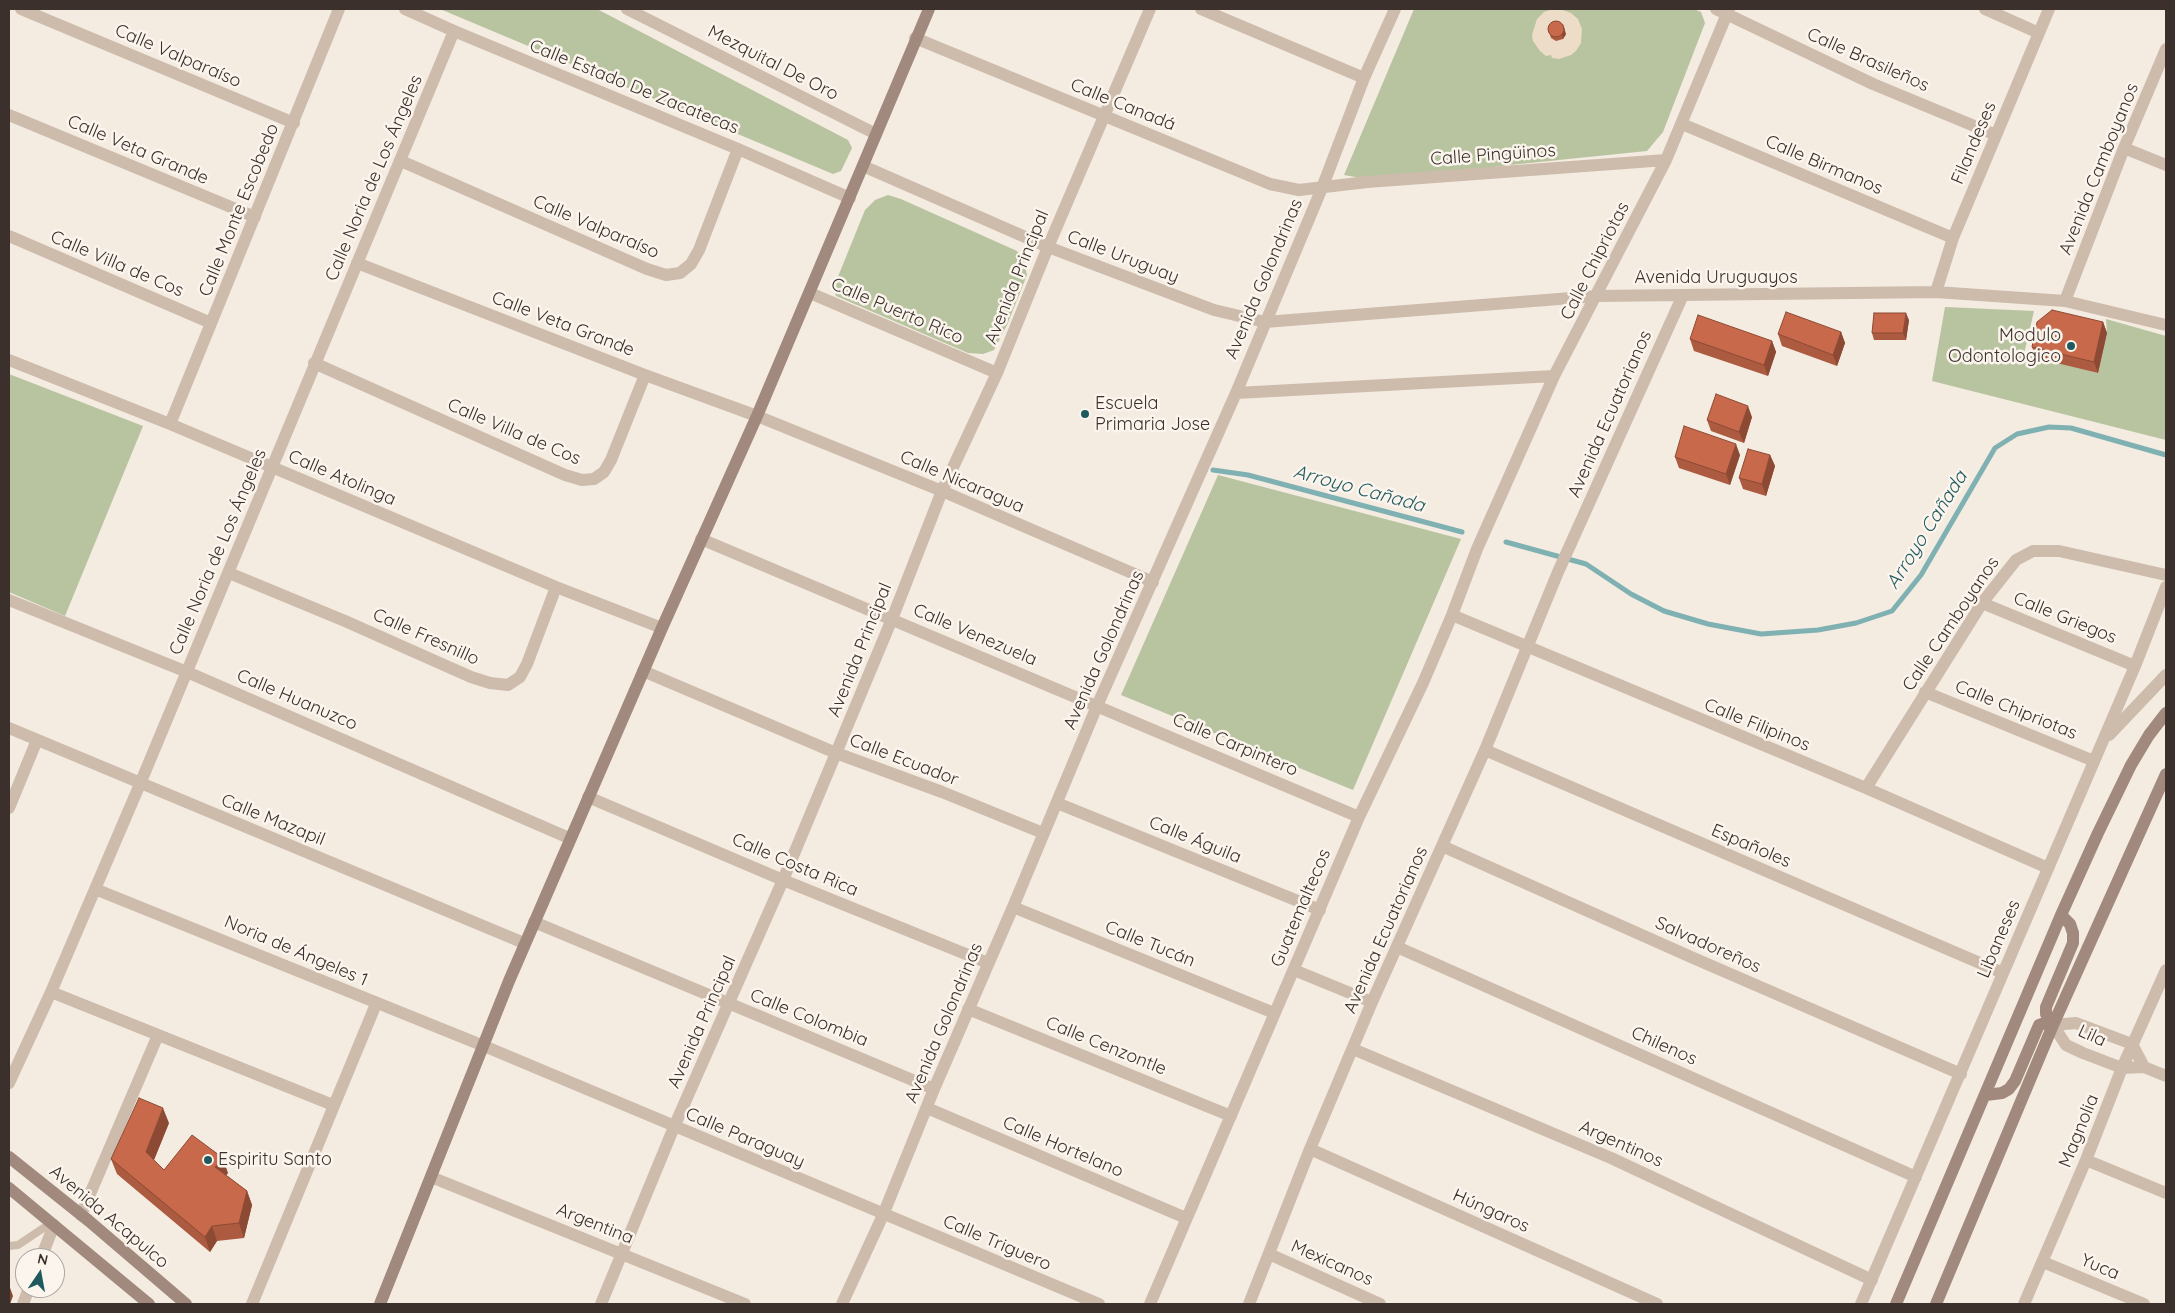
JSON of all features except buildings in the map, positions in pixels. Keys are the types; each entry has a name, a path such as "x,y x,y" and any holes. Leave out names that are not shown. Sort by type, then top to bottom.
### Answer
{"main road":[{"path":"380,1304 524,944 642,671 757,416 928,9"},
{"path":"1896,1304 2061,915 2131,765 2149,735 2166,713"},
{"path":"1936,1304 2053,1024 2166,774"},
{"path":"2053,1024 2046,1014 2046,1007 2073,943 2073,933 2070,924 2061,915"},
{"path":"1986,1095 2009,1089 2015,1081 2039,1025 2045,1023 2053,1024"},
{"name":"Avenida Acapulco","path":"9,1157 186,1304"},
{"path":"9,1188 149,1304"}],"street":[{"name":"Calle Valparaíso","path":"21,9 294,123"},
{"name":"Calle Monte Escobedo","path":"170,424 339,9"},
{"name":"Calle Estado De Zacatecas","path":"405,9 454,32 738,149 850,198"},
{"name":"Mezquital De Oro","path":"627,9 876,134"},
{"name":"Avenida Principal","path":"601,1304 674,1127 730,1005 784,880 892,619 942,491 997,373 1103,116 1150,9"},
{"path":"1201,9 1364,78"},
{"name":"Avenida Golondrinas","path":"842,1304 883,1215 934,1089 1014,907 1097,706 1236,393 1322,188 1364,78 1395,9"},
{"path":"1985,9 2039,33"},
{"name":"Filandeses","path":"1936,292 1953,238 2049,9"},
{"name":"Calle Chipriotas","path":"1487,527 1554,376 1666,160 1682,124 1724,10"},
{"name":"Calle Brasileños","path":"1724,10 1873,84 1996,135"},
{"name":"Calle Noria de Los Ángeles","path":"9,1083 96,888 273,469 314,363 454,32"},
{"name":"Calle Canadá","path":"915,38 1270,184 1299,190 1322,188"},
{"name":"Avenida Camboyanos","path":"2066,301 2124,148 2166,50"},
{"name":"Calle Veta Grande","path":"9,115 255,217"},
{"name":"Calle Birmanos","path":"1682,124 1953,238"},
{"path":"2124,148 2166,165"},
{"name":"Calle Valparaíso","path":"401,161 647,269 666,275 680,273 691,264 699,250 738,149"},
{"name":"Calle Pingüinos","path":"1322,188 1366,182 1666,160"},
{"name":"Calle Uruguay","path":"863,166 1048,247 1214,310 1265,322"},
{"name":"Calle Villa de Cos","path":"9,236 211,323"},
{"name":"Calle Veta Grande","path":"357,263 645,375 757,416"},
{"name":"Avenida Uruguayos","path":"1265,322 1597,296 1936,292 2066,301 2166,325"},
{"name":"Calle Puerto Rico","path":"810,293 997,373"},
{"name":"Avenida Ecuatorianos","path":"1249,1304 1310,1149 1372,1002 1485,750 1558,572 1683,295"},
{"name":"Calle Atolinga","path":"9,360 170,424 556,588 662,628"},
{"name":"Calle Villa de Cos","path":"314,363 565,475 582,480 594,480 604,472 611,460 645,375"},
{"path":"1236,393 1554,376"},
{"name":"Calle Nicaragua","path":"757,416 942,491 1153,582"},
{"name":"Guatemaltecos","path":"1150,1304 1359,817 1452,615 1487,527"},
{"name":"Calle Venezuela","path":"701,539 1097,706"},
{"name":"Calle Camboyanos","path":"1866,788 1982,603 2016,560 2034,551 2059,550 2166,575"},
{"name":"Calle Fresnillo","path":"229,573 345,621 470,677 490,684 508,685 520,677 556,588"},
{"name":"Libaneses","path":"1861,1304 2135,666 2166,587"},
{"name":"Calle Huanuzco","path":"9,600 187,672 569,838"},
{"name":"Calle Griegos","path":"1982,603 2135,666"},
{"name":"Calle Filipinos","path":"1452,615 1866,788 2048,868"},
{"name":"Calle Ecuador","path":"642,671 836,753 942,792 1043,833"},
{"path":"2102,742 2166,675"},
{"name":"Calle Chipriotas","path":"1925,692 2094,761"},
{"name":"Calle Carpintero","path":"1097,706 1359,817"},
{"name":"Calle Mazapil","path":"9,728 524,944"},
{"path":"9,808 37,740"},
{"name":"Españoles","path":"1485,750 2003,973"},
{"name":"Calle Costa Rica","path":"588,797 784,880 988,963"},
{"name":"Calle Águila","path":"1057,803 1320,910"},
{"name":"Salvadoreños","path":"1442,846 1961,1074"},
{"name":"Noria de Ángeles 1","path":"96,888 231,942 376,1004 484,1046"},
{"name":"Calle Tucán","path":"1014,907 1274,1013"},
{"name":"Calle Colombia","path":"534,922 934,1089"},
{"name":"Chilenos","path":"1397,947 1916,1177"},
{"path":"1294,970 1372,1002"},
{"name":"Magnolia","path":"2024,1304 2086,1160 2132,1044 2166,970"},
{"path":"51,992 333,1105"},
{"path":"252,1304 376,1004"},
{"name":"Calle Cenzontle","path":"968,1009 1231,1116"},
{"name":"Lila","path":"2144,1067 2132,1044 2076,1023 2053,1024 2066,1045 2122,1068 2144,1067 2166,1076"},
{"path":"81,1215 158,1035"},
{"name":"Calle Paraguay","path":"484,1046 883,1215"},
{"name":"Argentinos","path":"1353,1049 1611,1158 1872,1280"},
{"name":"Calle Hortelano","path":"927,1108 1186,1218"},
{"name":"Húngaros","path":"1310,1149 1657,1304"},
{"path":"2086,1160 2166,1194"},
{"name":"Argentina","path":"431,1177 745,1304"},
{"name":"Calle Triguero","path":"883,1215 1099,1304"},
{"path":"44,1248 52,1224"},
{"name":"Mexicanos","path":"1269,1254 1380,1304"},
{"name":"Yuca","path":"2043,1262 2144,1304"}],"lane":[{"path":"9,1246 18,1245 52,1224"}],"green space":[{"path":"440,9 597,9 848,140 852,148 841,171 833,174"},
{"path":"1414,9 1694,9 1701,12 1705,23 1663,132 1647,151 1378,181 1344,175"},
{"path":"888,195 901,199 1017,251 1024,261 1027,275 1007,325 994,350 983,354 968,353 836,296 833,289 865,210 875,200"},
{"path":"1945,307 2034,311 2024,354 2098,373 2107,333 2106,319 2166,336 2166,440 1932,381"},
{"path":"9,374 143,426 65,616 9,592"},
{"path":"1218,475 1461,539 1353,790 1121,695"}],"shaded area":[{"path":"1560,9 1571,13 1578,19 1582,29 1581,43 1576,51 1559,59 1552,58 1551,55 1546,56 1540,51 1533,41 1532,35 1537,19 1544,12"}],"waterway":[{"name":"Arroyo Cañada","path":"1506,542 1586,564 1631,594 1664,611 1708,624 1761,634 1818,630 1856,623 1892,611 1921,575 1995,448 2017,434 2049,427 2071,428 2166,455"},
{"name":"Arroyo Cañada","path":"1213,470 1248,475 1462,532"}],"place":[{"name":"Modulo Odontologico","path":"2071,346"},
{"name":"Escuela Primaria Jose","path":"1085,414"},
{"name":"Espiritu Santo","path":"208,1160"}]}
